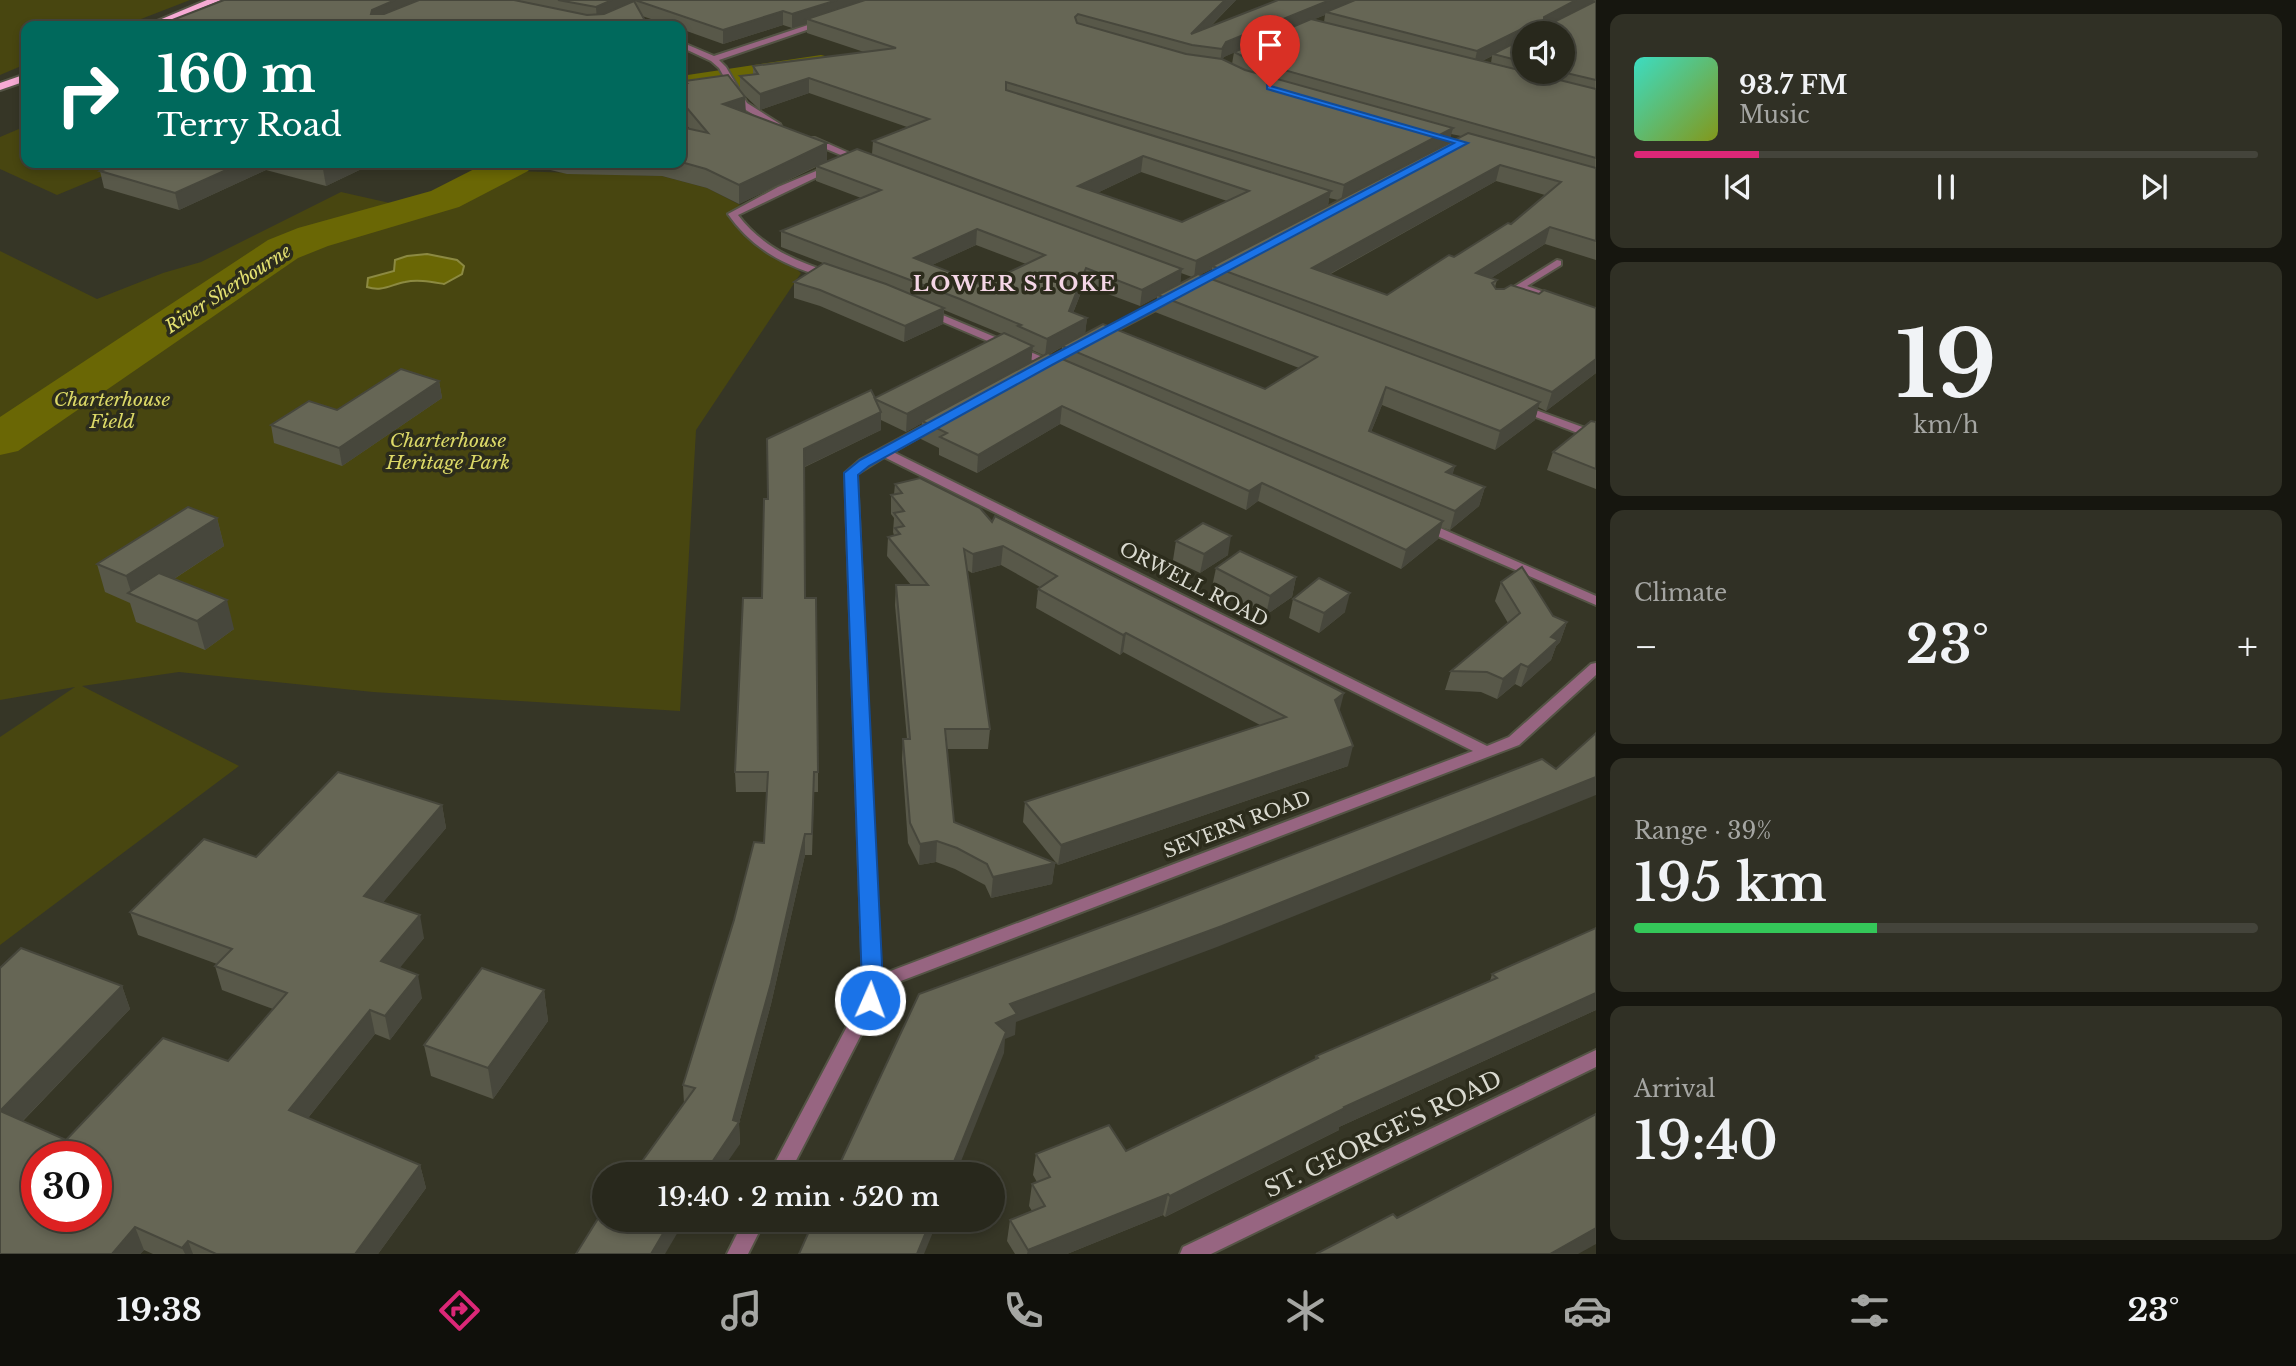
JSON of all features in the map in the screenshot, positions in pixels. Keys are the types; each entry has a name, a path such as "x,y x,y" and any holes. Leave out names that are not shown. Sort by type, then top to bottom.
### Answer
{"highway":[{"path":"163,21 216,0"},
{"path":"0,88 21,79"}],"street":[{"path":"714,59 829,22"},
{"path":"686,46 714,59 744,105 787,131"},
{"path":"797,135 876,166"},
{"path":"843,279 805,268 776,255 753,241 733,214 781,189 856,158"},
{"path":"1503,297 1557,263"},
{"path":"1520,287 1557,300"},
{"path":"1084,343 1183,292"},
{"path":"919,308 1053,359 1072,373"},
{"path":"1024,375 1053,359"},
{"path":"1506,402 1596,436"},
{"path":"785,1162 870,1000 873,985 850,479 854,470 954,413"},
{"name":"ORWELL ROAD","path":"884,452 1485,751"},
{"path":"1408,519 1596,601"},
{"name":"SEVERN ROAD","path":"873,985 1514,741 1596,667"},
{"name":"ST. GEORGE'S ROAD","path":"1190,1254 1596,1058"},
{"path":"737,1254 749,1232"}],"green space":[{"path":"0,0 190,0 136,21 21,21 21,66 0,75"},
{"path":"21,128 21,168 122,168 57,195 0,169 0,137"},
{"name":"Charterhouse Heritage Park","path":"482,170 662,176 707,188 742,206 733,214 801,273 696,430 680,711 373,692 179,672 82,686 239,766 0,945 0,737 75,687 0,700 0,251 97,299 163,273 201,262 341,192 412,208"}],"shaded area":[{"path":"427,254 457,260 464,266 462,274 444,284 415,281 382,288 367,287 368,278 394,271 395,260"}],"building":[{"path":"224,0 395,0 372,10 371,14 384,14 419,0 514,0 587,15 604,14 634,1 645,21 170,21"},
{"path":"558,0 612,0 596,7"},
{"path":"635,0 837,0 792,14 783,11 723,30"},
{"path":"865,0 1225,0 1191,34 1278,0 1330,0 1226,42 1222,49 1192,45 1078,14 1075,17 1077,23 1186,54 1222,59 1245,70 1453,128 1344,185 1006,82 1006,90 1331,191 1196,261 873,141 929,119 809,78 760,94 740,76 758,74 753,66 896,48 807,19","holes":["1143,156 1249,191 1182,222 1078,186"]},
{"path":"1355,0 1576,0 1544,17 1544,21 1512,21 1512,34 1477,51 1326,12"},
{"path":"1596,1 1596,80 1575,75 1575,21 1556,21"},
{"path":"1311,19 1512,68 1512,84 1575,84 1596,89 1596,158 1252,61 1234,52"},
{"path":"1512,44 1512,59 1493,54"},
{"path":"728,75 745,97 723,104 827,143 739,185 706,169 686,163 686,128 708,133 686,107 686,81"},
{"path":"1468,133 1596,168 1596,241 1550,227 1476,273 1497,280 1492,283 1496,289 1511,285 1539,294 1544,290 1596,308 1596,359 1552,392 1212,266","holes":["1500,165 1561,182 1511,224 1508,223 1454,257 1449,255 1387,295 1312,268"]},
{"path":"857,149 1182,269 1142,290 1086,268 1069,311 1087,318 1047,339 960,299 781,231 881,190 816,166","holes":["977,229 1045,255 982,285 914,258"]},
{"path":"108,168 231,168 175,193 100,171"},
{"path":"824,263 886,284 944,308 905,326 820,290 794,282"},
{"path":"1198,274 1540,402 1500,431 1386,387 1369,431 1455,466 1446,472 1485,487 1455,511 1062,346 1103,324 1265,389 1317,357 1158,295"},
{"path":"1004,333 1033,346 907,414 875,399 881,412 804,449 805,598 816,598 818,772 814,772 812,834 805,834 771,983 733,1120 739,1122 712,1162 642,1162 695,1088 683,1085 734,920 754,842 764,843 768,772 735,772 743,598 762,598 764,499 768,499 767,439 871,390 875,398"},
{"path":"1048,353 1443,521 1406,550 1262,483 1249,491 1062,406 978,455 940,437 947,433 922,421"},
{"path":"401,369 439,381 339,448 271,425 309,401 337,410"},
{"path":"1591,421 1596,422 1596,469 1553,452"},
{"path":"920,478 980,508 992,522 995,516 1344,693 1335,700 1353,746 1061,845 1025,802 1286,717 1038,589 1057,576 1003,546 973,554 964,549 990,729 945,729 954,822 1055,863 993,877 987,864 957,848 937,841 920,844 910,823 903,739 910,739 896,585 928,585 888,537 900,534 895,528 904,526 894,513 904,511 891,495 902,493 895,484"},
{"path":"188,507 217,518 126,576 97,564"},
{"path":"1203,523 1231,536 1204,554 1176,541"},
{"path":"1240,551 1296,577 1270,596 1216,568"},
{"path":"1522,567 1553,616 1567,622 1551,637 1558,640 1528,667 1521,664 1503,679 1487,672 1451,671 1520,613 1501,582"},
{"path":"159,573 227,600 197,621 128,593"},
{"path":"1319,578 1350,593 1324,613 1293,599"},
{"path":"1596,733 1596,777 1222,926 1010,1004 1017,1014 996,1023 1006,1032 954,1162 841,1162 919,994 1148,910 1542,759 1556,769"},
{"path":"338,772 442,805 364,896 420,915 381,961 418,975 385,1016 370,1010 289,1110 420,1165 355,1254 216,1254 188,1241 182,1248 135,1227 112,1254 0,1254 0,1111 66,1140 163,1038 228,1061 287,993 215,966 232,949 130,912 204,839 256,857"},
{"path":"1596,928 1596,993 1344,1107 1170,1196 1168,1194 1028,1250 1010,1220 1045,1206 1032,1184 1050,1177 1036,1154 1109,1125 1126,1151 1318,1058 1316,1056 1497,978 1492,974"},
{"path":"21,948 122,986 0,1111 0,968"},
{"path":"482,968 544,990 488,1068 424,1045"},
{"path":"1596,1114 1596,1228 1550,1254 1316,1254 1393,1214 1397,1218"},
{"path":"592,1228 592,1232 664,1232 651,1254 576,1254"},
{"path":"809,1232 926,1232 917,1254 799,1254"}],"waterway":[{"name":"River Sherbourne","path":"686,85 821,65"},
{"name":"River Sherbourne","path":"0,440 283,249 313,237 445,199 505,168"}],"district":[{"name":"LOWER STOKE","path":"1015,284"}],"route":[{"path":"870,1000 873,985 851,473 864,463 1047,362 1463,143 1270,87"}],"park label":[{"name":"Charterhouse Field","path":"112,410"}]}
